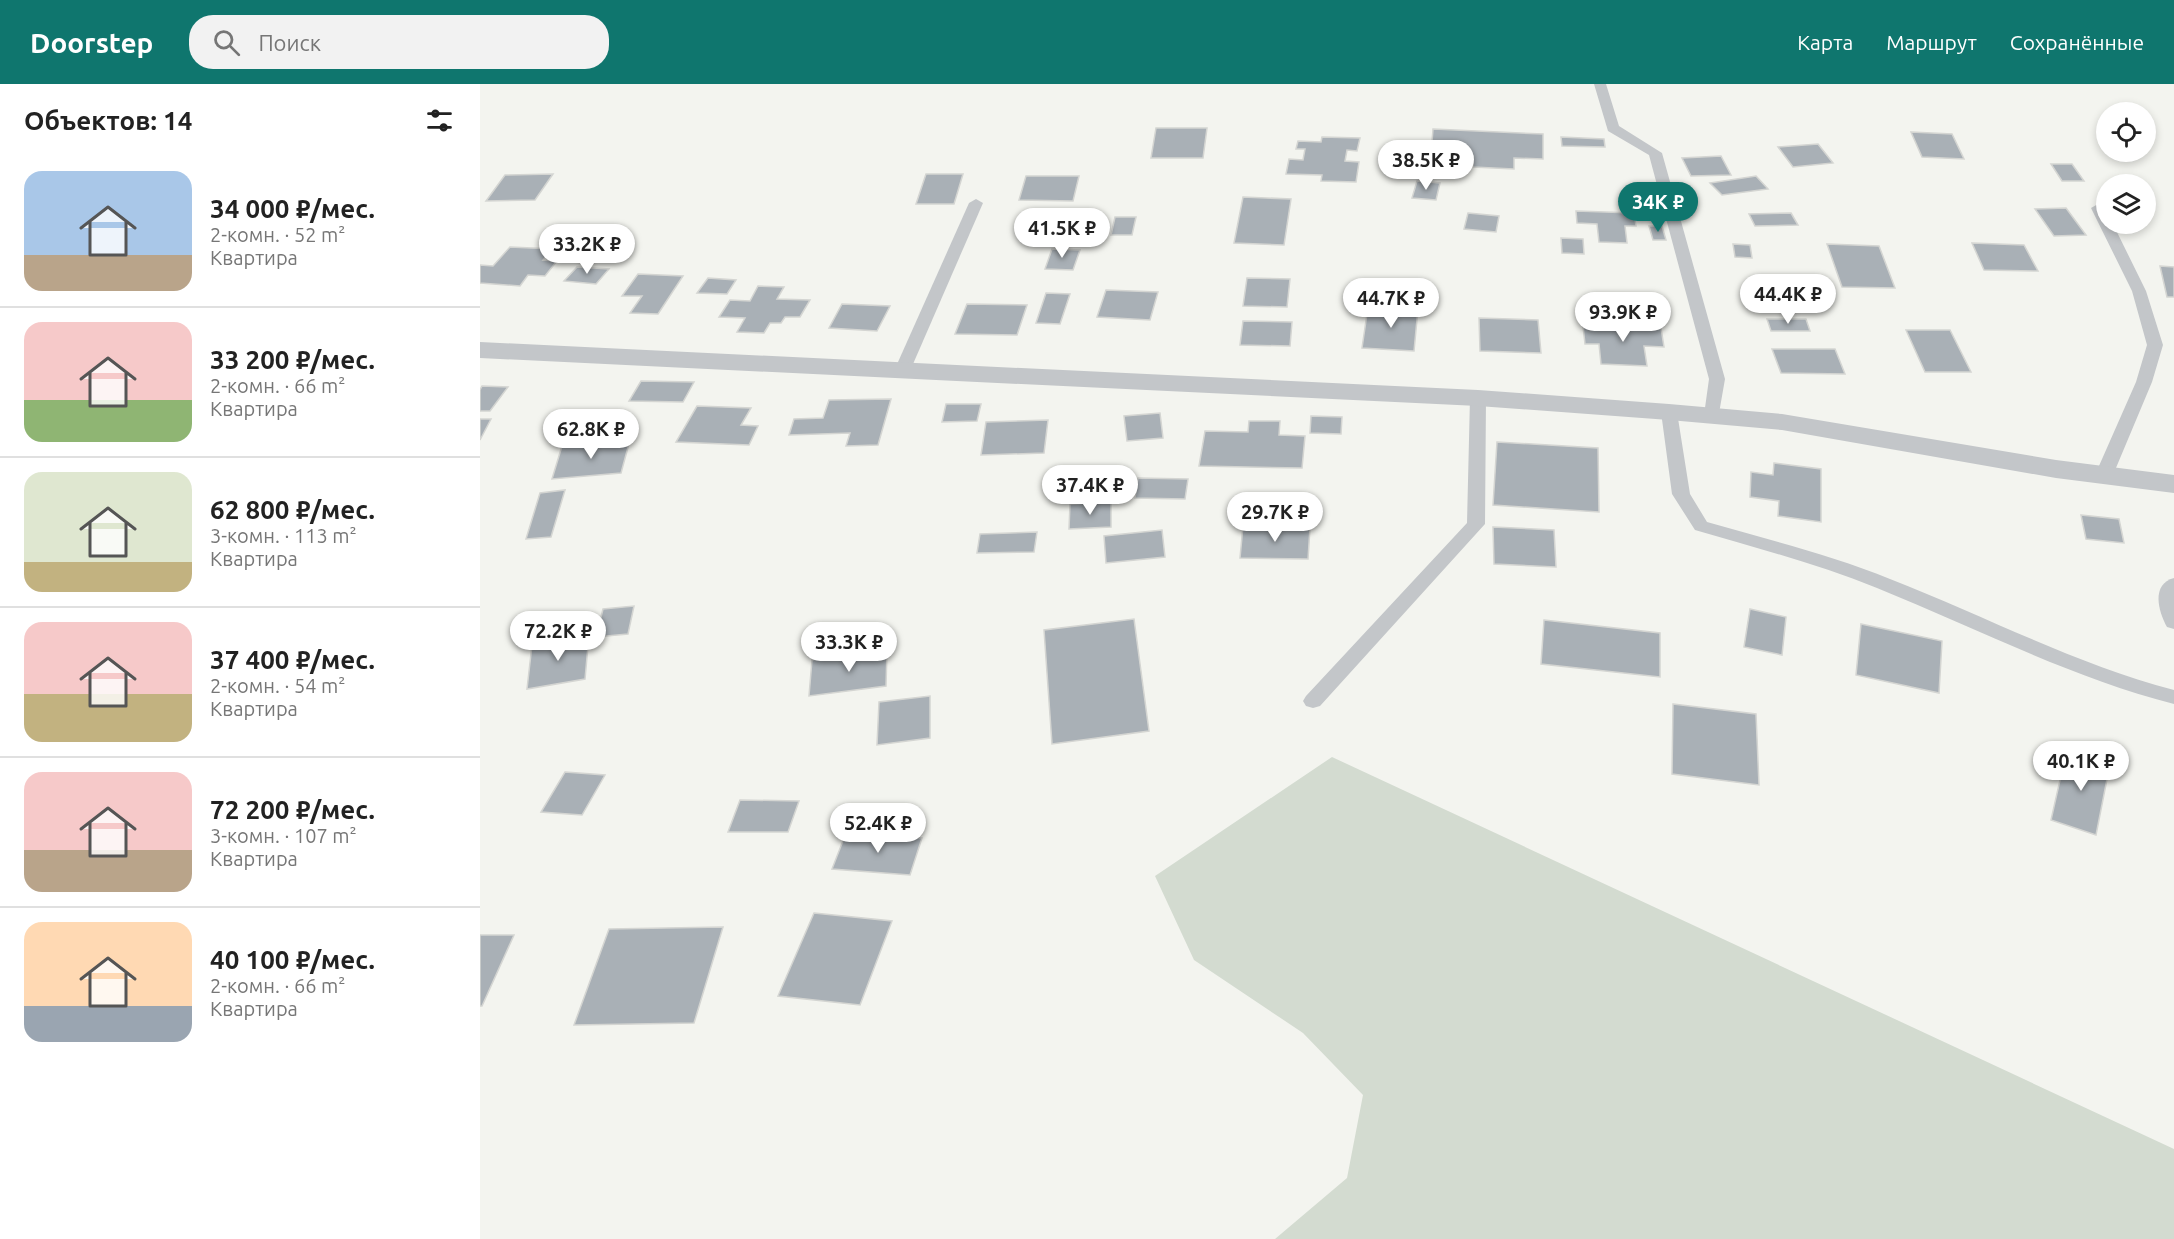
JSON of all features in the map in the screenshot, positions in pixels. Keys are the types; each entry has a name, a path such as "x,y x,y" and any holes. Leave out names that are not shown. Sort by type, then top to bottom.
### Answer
{"street":[{"path":"480,350 1478,398 1712,415 1782,422 2056,469 2174,484"}],"lane":[{"path":"1599,84 1613,128 1655,153 1717,379 1712,415"},
{"path":"902,371 976,203"},
{"path":"2104,475 2144,382 2154,345 2139,291 2111,234"},
{"path":"1312,701 1476,524 1478,398"},
{"path":"1669,412 1680,494 1701,526 1882,582 2047,656 2134,688 2174,697"},
{"path":"2174,584 2166,594 2166,606 2174,622"}],"shaded area":[{"path":"1332,757 2174,1149 2174,1239 1275,1239 1347,1178 1363,1095 1303,1033 1194,960 1155,876"}],"building":[{"path":"1156,128 1207,128 1203,158 1151,158"},
{"path":"1433,129 1543,134 1543,159 1514,158 1514,169 1473,167 1473,156 1431,154"},
{"path":"1911,132 1952,134 1964,159 1922,157"},
{"path":"1322,137 1360,138 1357,151 1347,150 1345,161 1359,162 1356,182 1321,181 1322,175 1286,174 1289,159 1303,160 1305,149 1296,149 1298,141 1321,142"},
{"path":"1561,137 1604,139 1605,147 1562,146"},
{"path":"1818,144 1833,163 1793,167 1778,147"},
{"path":"1721,156 1731,175 1691,176 1682,158"},
{"path":"2051,164 2072,164 2084,181 2062,181"},
{"path":"553,174 535,200 486,201 505,175"},
{"path":"926,174 963,174 954,204 916,204"},
{"path":"1026,176 1079,176 1073,201 1019,200"},
{"path":"1756,176 1768,189 1722,195 1710,183"},
{"path":"1417,181 1440,183 1436,200 1412,198"},
{"path":"1243,197 1291,199 1284,245 1234,243"},
{"path":"2066,208 2086,235 2054,236 2035,209"},
{"path":"1576,211 1634,213 1636,226 1625,226 1627,243 1599,242 1597,224 1577,223"},
{"path":"1468,213 1499,216 1496,232 1464,229"},
{"path":"1791,213 1798,225 1755,226 1749,214"},
{"path":"1115,217 1136,217 1132,235 1111,235"},
{"path":"1649,226 1662,226 1666,240 1653,240"},
{"path":"1561,238 1583,239 1584,254 1562,253"},
{"path":"1972,243 2024,245 2038,271 1984,270"},
{"path":"1733,244 1750,245 1752,258 1735,257"},
{"path":"1827,244 1879,246 1895,288 1842,287"},
{"path":"510,247 553,249 543,260 557,261 545,276 528,275 520,286 480,283 480,265 493,266"},
{"path":"1052,249 1080,250 1073,270 1045,269"},
{"path":"2160,266 2174,267 2174,297 2167,297"},
{"path":"577,267 609,269 596,284 564,281"},
{"path":"638,274 683,276 658,314 630,313 642,296 622,296"},
{"path":"708,278 736,280 727,294 697,293"},
{"path":"1247,278 1290,279 1287,307 1243,306"},
{"path":"758,286 784,287 777,299 810,300 800,317 785,317 781,323 770,323 764,333 737,332 745,318 719,317 730,300 750,301"},
{"path":"1106,290 1158,292 1150,320 1097,317"},
{"path":"1046,293 1070,294 1060,324 1036,323"},
{"path":"842,304 890,306 877,331 829,328"},
{"path":"967,304 1027,305 1017,335 955,334"},
{"path":"1368,307 1418,309 1414,351 1362,348"},
{"path":"1479,318 1538,320 1541,353 1480,351"},
{"path":"1767,319 1806,319 1810,331 1771,331"},
{"path":"1243,321 1292,322 1290,346 1240,345"},
{"path":"1583,326 1661,328 1664,347 1644,346 1647,366 1601,364 1599,344 1585,344"},
{"path":"1906,330 1950,330 1971,372 1925,372"},
{"path":"1772,349 1835,349 1845,374 1781,373"},
{"path":"641,381 694,382 683,402 629,401"},
{"path":"482,386 508,387 490,411 480,411"},
{"path":"891,399 878,445 846,446 850,433 789,435 794,419 823,418 829,400"},
{"path":"946,404 981,404 977,421 942,422"},
{"path":"697,406 751,408 741,425 758,426 749,445 676,442"},
{"path":"1160,413 1163,438 1127,441 1124,416"},
{"path":"1311,416 1342,417 1341,434 1310,433"},
{"path":"480,419 491,419 480,440"},
{"path":"1048,420 1044,453 981,455 986,422"},
{"path":"1249,421 1280,421 1279,435 1305,436 1302,468 1199,466 1205,431 1248,432"},
{"path":"630,440 621,473 552,479 562,446"},
{"path":"1497,442 1598,448 1599,512 1493,505"},
{"path":"1774,463 1821,469 1821,522 1778,516 1779,501 1750,497 1751,472 1773,475"},
{"path":"1138,478 1188,479 1185,499 1135,498"},
{"path":"565,490 551,537 526,539 540,493"},
{"path":"1111,502 1111,527 1069,529 1070,504"},
{"path":"2081,515 2119,519 2124,543 2086,539"},
{"path":"1243,526 1310,528 1308,559 1240,558"},
{"path":"1493,527 1554,530 1556,567 1494,564"},
{"path":"1162,530 1165,557 1106,563 1104,536"},
{"path":"1037,532 1034,552 977,553 980,534"},
{"path":"634,606 628,634 596,637 603,609"},
{"path":"1750,609 1786,617 1782,655 1744,647"},
{"path":"1134,619 1149,731 1052,744 1044,630"},
{"path":"1544,620 1660,633 1660,677 1541,664"},
{"path":"1861,624 1942,641 1939,693 1856,675"},
{"path":"589,635 585,679 527,689 532,645"},
{"path":"887,650 886,686 809,696 812,660"},
{"path":"930,696 930,738 877,745 879,702"},
{"path":"1673,704 1756,714 1759,785 1672,774"},
{"path":"2067,749 2110,764 2096,835 2051,820"},
{"path":"565,772 605,775 582,815 541,812"},
{"path":"740,800 799,801 788,832 728,832"},
{"path":"846,833 922,838 910,875 832,869"},
{"path":"814,913 892,921 860,1005 778,996"},
{"path":"723,927 694,1023 574,1025 609,929"},
{"path":"480,935 514,935 482,1006 480,1006"}]}
